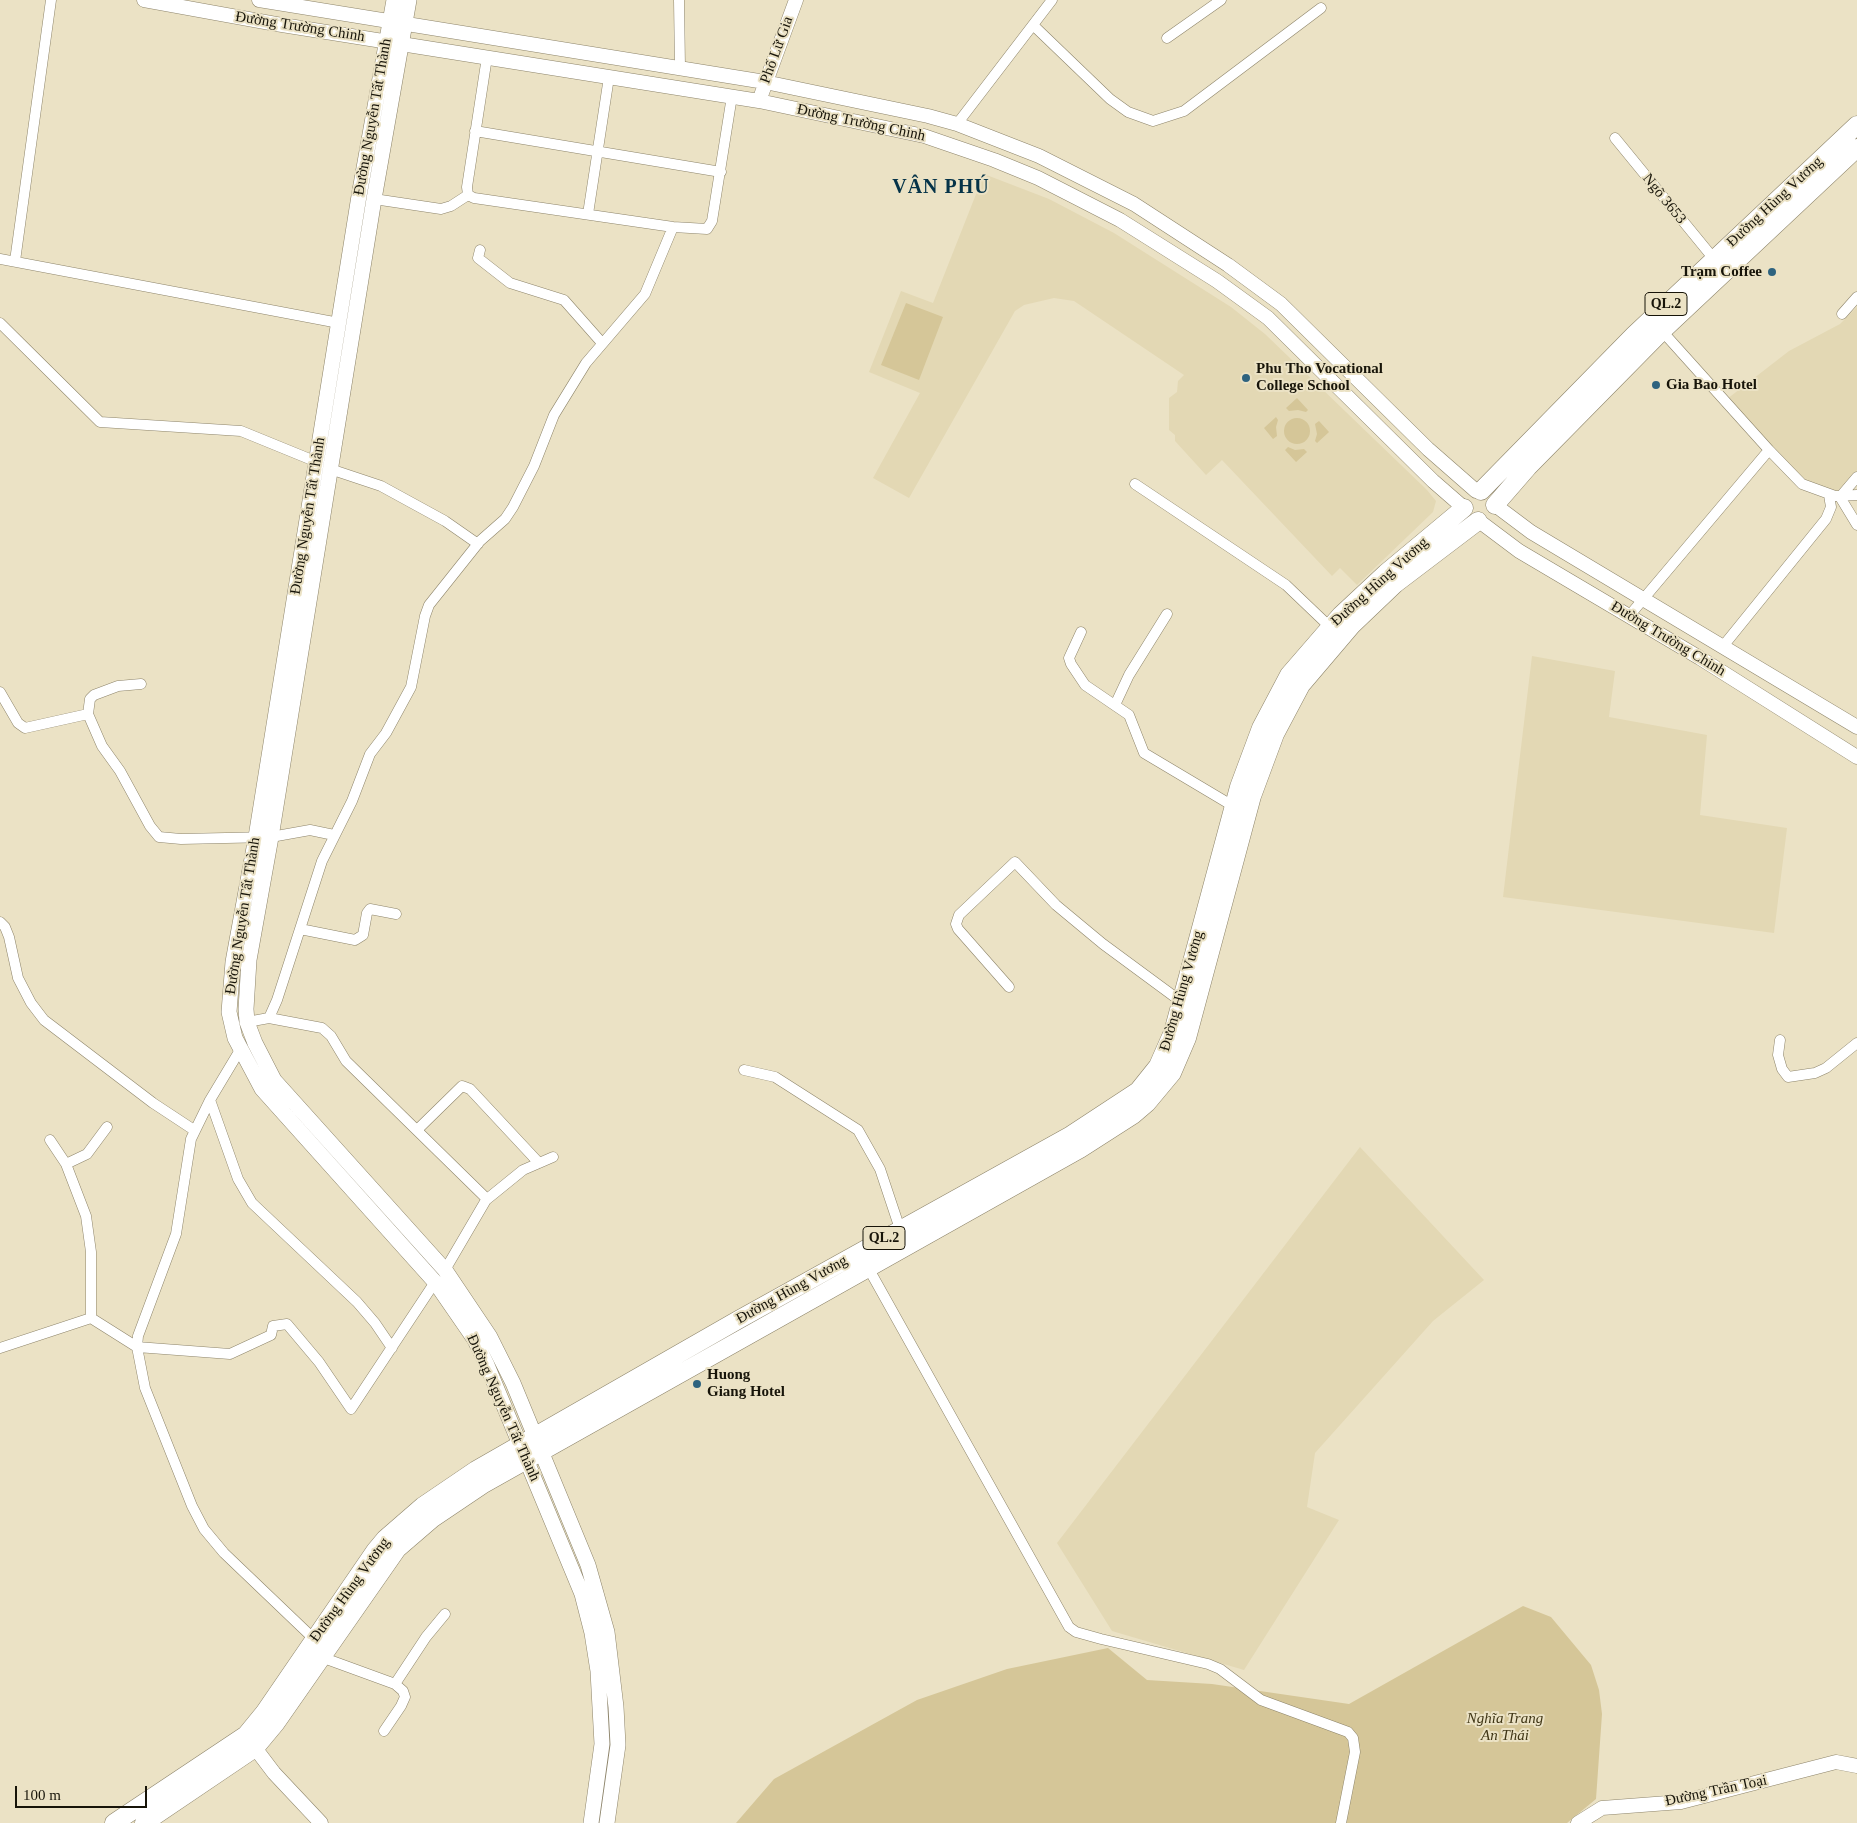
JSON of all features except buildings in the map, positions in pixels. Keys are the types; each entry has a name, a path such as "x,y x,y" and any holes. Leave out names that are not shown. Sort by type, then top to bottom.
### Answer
{"highway":[{"name":"Đường Hùng Vương","path":"1479,491 1634,335 1857,124"},
{"name":"Đường Hùng Vương","path":"1494,505 1528,467 1662,331 1857,148"},
{"path":"1479,491 1490,496 1494,505"},
{"name":"QL.2","path":"1464,508 1467,497 1479,491"},
{"name":"QL.2","path":"1478,521 1490,516 1494,505"},
{"name":"Đường Hùng Vương","path":"144,1823 275,1724 397,1549 433,1518 482,1485 523,1453 868,1268 1080,1150 1133,1115 1154,1096 1172,1073 1187,1038 1188,1007 1233,806 1261,728 1289,675 1330,627 1386,573 1464,508"},
{"path":"1464,508 1469,517 1478,521"},
{"name":"Đường Hùng Vương","path":"539,1444 900,1229 1072,1135 1138,1091 1151,1077 1163,1057 1188,1007 1252,796 1275,734 1301,684 1352,625 1394,584 1478,521"},
{"name":"Đường Hùng Vương","path":"114,1823 251,1742 264,1713 385,1540 423,1506 476,1470 523,1453"}],"main road":[{"name":"Đường Trường Chinh","path":"144,0 276,24 759,101 924,136 1038,178 1120,220 1217,281 1275,324 1434,481 1464,508"},
{"name":"Đường Trường Chinh","path":"259,0 765,82 928,116 957,124 1049,160 1134,204 1228,265 1287,309 1428,449 1479,491"},
{"name":"Đường Nguyễn Tất Thành","path":"394,0 397,23"},
{"name":"Đường Nguyễn Tất Thành","path":"324,465 339,323 397,23 409,0"},
{"name":"Phố Lữ Gia","path":"759,101 796,0"},
{"path":"276,24 280,4"},
{"name":"Đường Nguyễn Tất Thành","path":"393,42 374,199 324,465 264,837 245,995 247,1022 261,1055 281,1089 375,1204 447,1286 501,1357 588,1565 608,1632 618,1745 607,1823"},
{"path":"924,136 928,116"},
{"name":"Đường Trường Chinh","path":"1494,505 1531,532 1724,645 1857,728"},
{"name":"Đường Trường Chinh","path":"1478,521 1519,551 1629,616 1857,757"},
{"name":"Đường Nguyễn Tất Thành","path":"264,837 229,996 232,1027 240,1050 269,1099 375,1204"},
{"name":"Đường Nguyễn Tất Thành","path":"447,1286 487,1365 582,1594 592,1632 598,1671 602,1744 591,1823"},
{"path":"251,1742 274,1773 321,1823"},
{"name":"Đường Trần Toại","path":"1578,1823 1602,1808 1680,1802 1836,1762 1857,1766"}],"street":[{"path":"15,261 51,0"},
{"path":"679,0 680,68"},
{"path":"957,124 1052,0"},
{"path":"1167,38 1221,0"},
{"path":"1033,25 1110,99 1128,112 1153,121 1184,111 1321,8"},
{"path":"468,195 467,187 487,57"},
{"path":"588,214 608,77"},
{"path":"468,195 474,198 701,230 710,226 721,172 732,96"},
{"path":"475,131 721,172"},
{"name":"Ngõ 3653","path":"1615,138 1714,259"},
{"path":"374,199 441,209 451,206 468,195"},
{"path":"269,1018 313,886 334,835 352,802 370,754 386,732 411,687 425,616 429,605 478,544 505,519 513,507 534,466 554,415 586,363 645,294 673,227"},
{"path":"480,250 478,258 510,283 564,300 602,343"},
{"path":"0,260 15,261 339,323"},
{"path":"1842,314 1857,297"},
{"path":"0,323 100,422 241,431 381,486 445,521 478,544"},
{"path":"1662,331 1768,450 1802,484 1829,495 1840,497 1857,495"},
{"path":"1629,616 1768,450"},
{"path":"1840,497 1857,477"},
{"path":"1135,484 1286,584 1330,627"},
{"path":"1724,645 1826,519 1831,507 1829,495"},
{"path":"1840,497 1857,525"},
{"path":"1114,705 1129,676 1167,614"},
{"path":"1081,632 1069,658 1084,685 1129,715 1146,754 1233,806"},
{"path":"141,684 118,686 94,695 90,699 88,714 102,746 120,771 150,826 159,837 181,839 264,837 310,830 334,835"},
{"path":"0,692 18,723 25,728 88,714"},
{"path":"1009,987 958,930 956,924 959,915 1015,862 1056,905 1188,1007"},
{"path":"300,929 356,940 363,935 370,909 396,914"},
{"path":"2,926 18,978 38,1014 153,1103 194,1130"},
{"path":"247,1022 269,1018 318,1026 326,1032 346,1061 487,1199"},
{"path":"1780,1040 1778,1055 1782,1069 1788,1078 1814,1073 1826,1068 1857,1043"},
{"path":"240,1050 194,1130 188,1149 176,1234 138,1336 137,1347 145,1388 192,1506 204,1529 224,1553 314,1639"},
{"path":"744,1070 775,1077 858,1130 880,1169 900,1229"},
{"path":"417,1130 462,1086 470,1089 539,1163"},
{"path":"210,1100 238,1179 252,1203 351,1296 375,1323 392,1348"},
{"path":"66,1164 87,1154 107,1127"},
{"path":"50,1140 66,1164 86,1216 91,1252 90,1318"},
{"path":"90,1318 137,1347 230,1354 271,1334 273,1326 287,1324 319,1362 351,1409 392,1348 447,1286 487,1199 523,1170 553,1157"},
{"path":"859,1253 1069,1627 1076,1632 1101,1639 1208,1664 1220,1669 1262,1700 1348,1732 1356,1745 1341,1823"},
{"path":"0,1348 90,1318"},
{"path":"395,1684 445,1614"},
{"path":"321,1656 395,1684 403,1691 405,1697 401,1706 384,1731"}],"shaded area":[{"name":"Phu Tho Vocational College School","path":"984,174 1049,199 1114,233 1231,307 1265,334 1427,490 1436,501 1433,512 1357,585 1340,568 1332,576 1222,460 1206,475 1175,441 1175,435 1169,430 1169,398 1177,392 1178,381 1184,375 1074,301 1054,298 1024,305 1015,311 909,498 873,478 920,393 869,372 901,291 933,303"},
{"path":"1857,307 1857,470 1838,493 1802,481 1727,399 1789,351 1840,324"},
{"path":"1532,656 1615,671 1609,717 1707,735 1700,815 1787,828 1774,933 1503,897"},
{"path":"1360,1147 1484,1280 1433,1321 1315,1453 1307,1507 1339,1520 1244,1670 1112,1631 1057,1543"}],"green space":[{"path":"906,303 943,317 919,380 881,365"},
{"path":"1297,398 1308,410 1306,412 1298,410 1289,411 1286,408"},
{"path":"1276,417 1278,420 1276,427 1277,436 1273,439 1264,428"},
{"path":"1297,418 1306,422 1310,431 1306,440 1297,444 1288,440 1284,431 1288,422"},
{"path":"1319,421 1329,432 1317,443 1315,441 1317,434 1315,424"},
{"path":"1288,447 1295,450 1304,449 1307,452 1296,462 1285,450"},
{"name":"Nghĩa Trang An Thái","path":"1523,1606 1551,1617 1591,1665 1599,1690 1602,1714 1596,1799 1567,1823 736,1823 774,1779 917,1700 1007,1669 1108,1648 1147,1680 1212,1684 1349,1704"}],"place":[{"name":"Trạm Coffee","path":"1772,272"},
{"name":"Phu Tho Vocational College School","path":"1246,378"},
{"name":"Gia Bao Hotel","path":"1656,385"},
{"name":"Huong Giang Hotel","path":"697,1384"}],"district":[{"name":"VÂN PHÚ","path":"941,188"}]}
